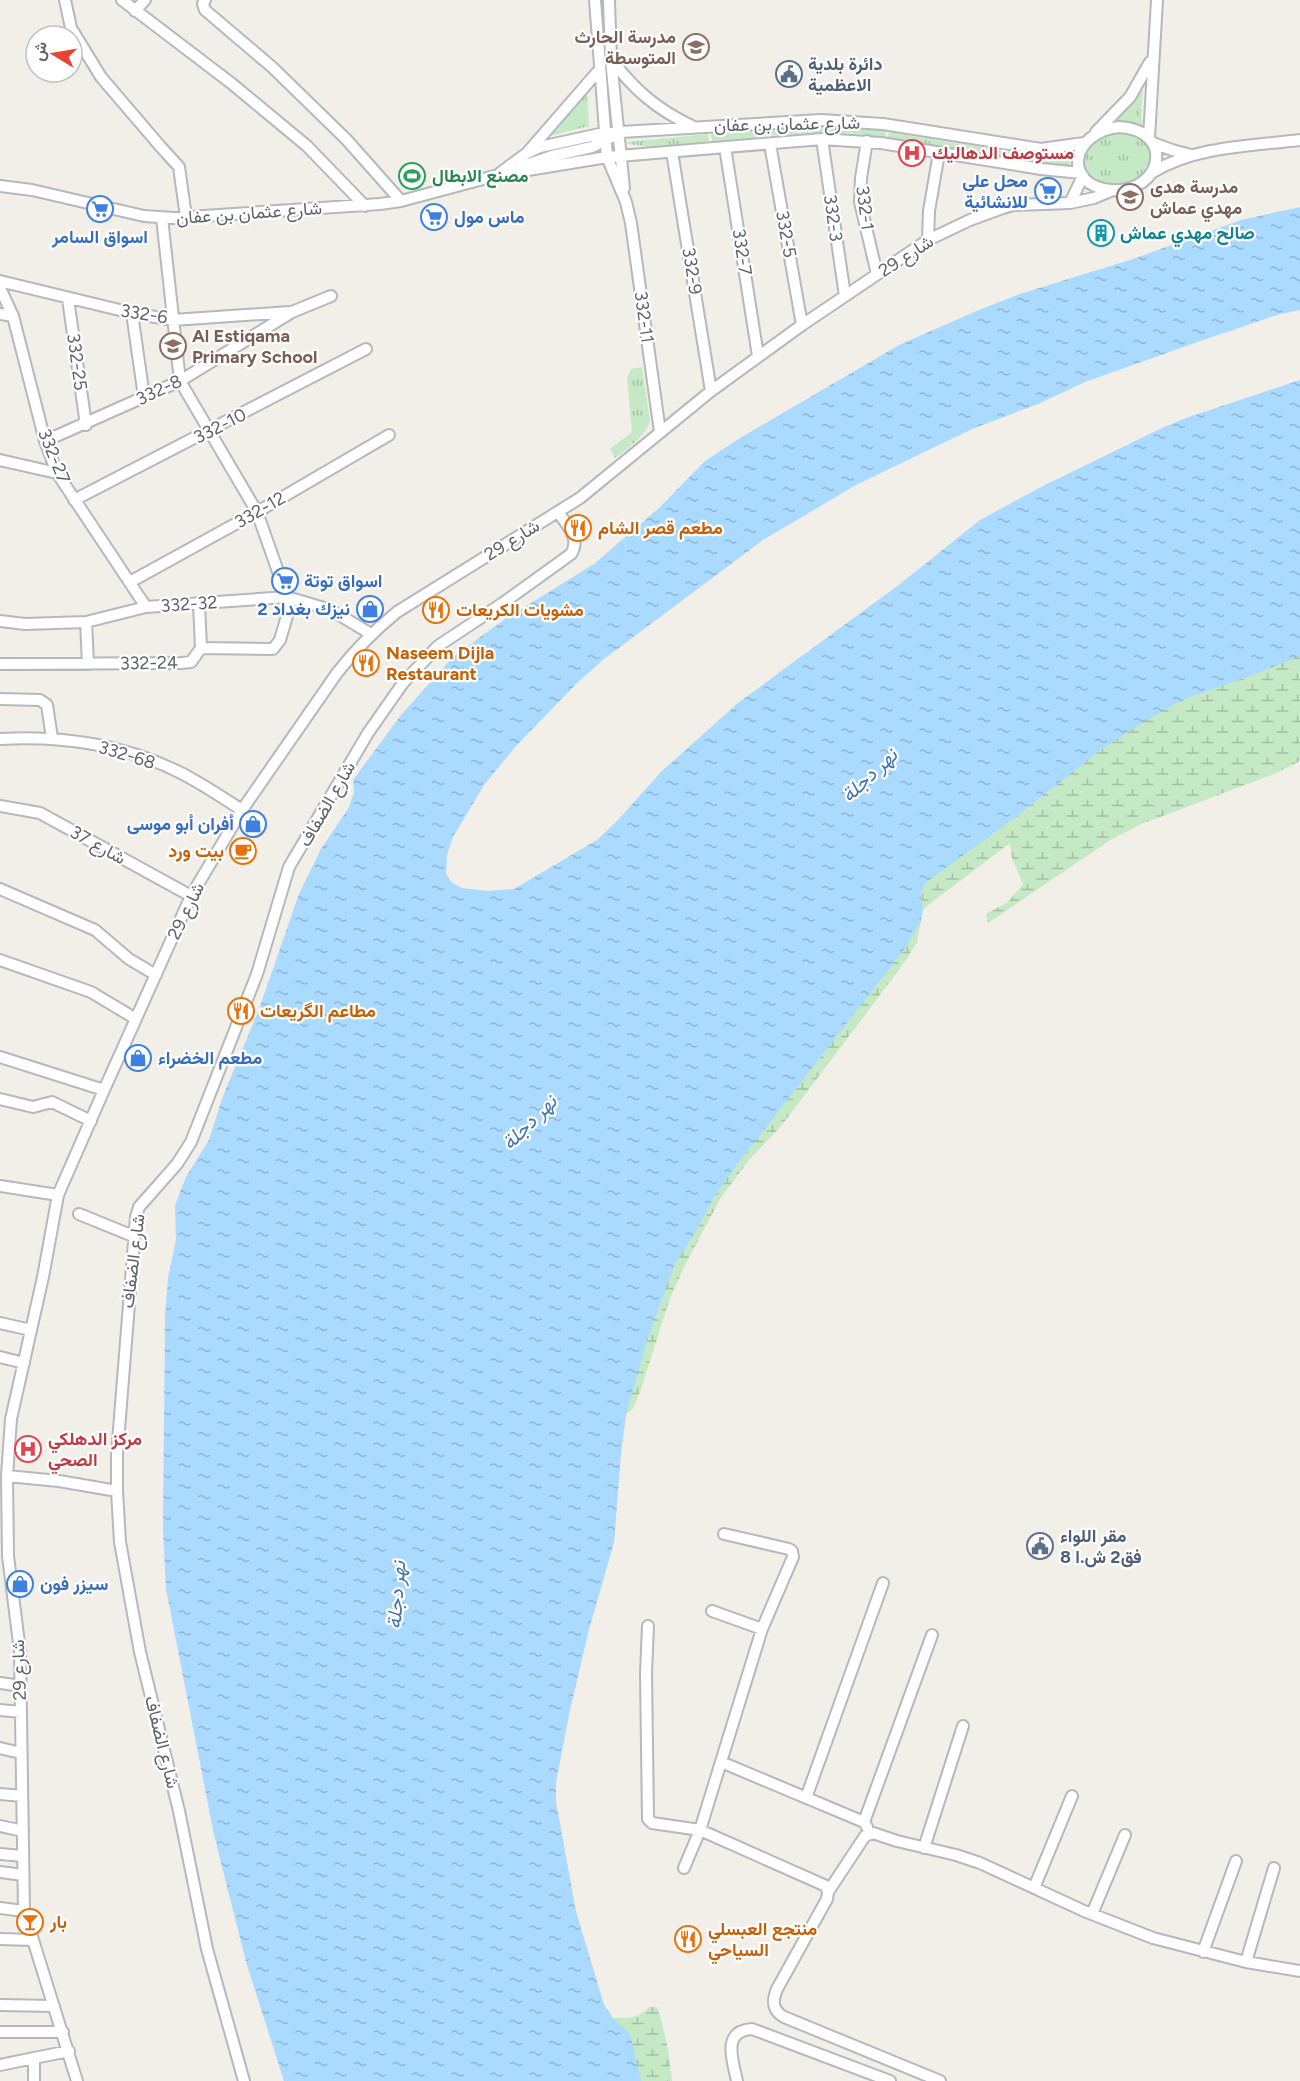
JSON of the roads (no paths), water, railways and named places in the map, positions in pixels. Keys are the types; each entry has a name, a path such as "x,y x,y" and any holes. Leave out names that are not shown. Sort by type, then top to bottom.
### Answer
{"street":[{"path":"65,0 71,28 101,77 179,167 186,217"},
{"path":"122,0 231,83 307,146 365,206"},
{"path":"135,11 145,0"},
{"path":"206,0 203,4 205,10 272,67 346,139 401,201"},
{"name":"332-11","path":"595,0 604,138 607,157 626,202"},
{"name":"332-11","path":"609,0 611,60 620,156 660,432"},
{"path":"1153,172 1157,159 1151,141 1157,0"},
{"path":"1070,203 1082,175 1078,158 1088,140 1130,97 1153,56"},
{"path":"611,60 648,100 694,127"},
{"path":"527,153 600,69"},
{"name":"شارع عثمان بن عفان","path":"498,175 527,153 550,144 604,138 618,132 694,127 841,120 883,124 1041,149 1088,140"},
{"path":"1088,140 1105,130 1124,128 1138,131 1151,141 1172,150 1194,155"},
{"path":"498,175 552,156 592,147 604,138"},
{"name":"شارع عثمان بن عفان","path":"0,186 32,190 162,218 186,217 365,206 401,201 498,175 607,157 822,139 867,141 1082,175"},
{"name":"332-3","path":"822,139 845,296"},
{"path":"1082,175 1097,187 1113,190 1135,186 1171,162 1194,155 1300,140"},
{"name":"332-1","path":"867,141 860,202 877,274"},
{"name":"332-5","path":"770,144 802,325"},
{"name":"332-7","path":"725,147 758,357"},
{"name":"332-9","path":"672,152 711,391"},
{"path":"928,240 929,211 939,153"},
{"name":"شارع 29","path":"77,2081 24,1911 20,1651 8,1556 6,1417 24,1363 58,1195 191,896 242,810 337,673 371,634 397,612 592,489 711,391 802,325 928,240 970,220 1013,205 1070,203 1094,198 1113,190"},
{"path":"162,218 180,381 257,512 289,598"},
{"name":"332-6","path":"0,281 68,299 172,320 292,312"},
{"name":"332-27","path":"0,288 13,316 45,441 57,473 146,607"},
{"name":"332-8","path":"45,441 86,425 180,381 292,312 331,296"},
{"name":"332-25","path":"68,299 86,425"},
{"path":"132,313 144,396"},
{"path":"0,315 13,316"},
{"name":"332-10","path":"74,500 366,349"},
{"name":"332-12","path":"130,582 257,512 389,435"},
{"path":"0,460 57,473"},
{"name":"شارع الضفاف","path":"244,2081 207,1949 179,1811 140,1652 120,1542 117,1491 121,1392 136,1217 139,1207 177,1164 190,1142 257,974 289,867 368,733 403,683 438,646 571,554 575,548 575,541 558,512"},
{"name":"332-32","path":"0,621 25,624 86,622 146,607 289,598 331,610 371,634"},
{"name":"332-24","path":"0,664 186,663 191,662 201,648 273,650 280,640 289,598"},
{"path":"199,604 201,648"},
{"path":"86,622 88,664"},
{"path":"0,699 40,700 47,705 52,738"},
{"name":"332-68","path":"0,739 71,739 136,755 183,774 242,810"},
{"name":"شارع 37","path":"0,807 40,813 191,896"},
{"path":"0,889 95,930 129,959 156,975"},
{"path":"0,960 91,992 136,1019"},
{"path":"0,1057 104,1090"},
{"path":"0,1099 33,1107 52,1102 91,1121"},
{"path":"0,1186 58,1195"},
{"path":"79,1214 133,1236"},
{"path":"0,1323 31,1330"},
{"path":"0,1357 24,1363"},
{"path":"7,1476 59,1481 117,1491"},
{"path":"684,1868 700,1830 762,1629 793,1557 789,1549 724,1534"},
{"path":"806,1797 883,1583"},
{"path":"712,1611 762,1629"},
{"path":"648,1626 645,1673 648,1819 652,1823 700,1830 826,1886 828,1892"},
{"path":"864,1822 932,1635"},
{"path":"0,1683 21,1686"},
{"path":"0,1710 21,1712"},
{"path":"924,1848 963,1726"},
{"path":"0,1748 21,1753"},
{"path":"721,1762 864,1822 869,1833"},
{"path":"0,1794 22,1796"},
{"path":"1034,1887 1072,1796"},
{"path":"0,1826 23,1831"},
{"path":"869,1833 972,1860 1092,1914 1153,1938 1245,1962 1300,1971"},
{"path":"869,1833 857,1847 828,1892 827,1899 777,1989 773,2002 775,2009 784,2017 940,2081"},
{"path":"1092,1914 1125,1835"},
{"path":"0,1854 23,1856"},
{"path":"1203,1952 1236,1861"},
{"path":"1245,1962 1274,1868"},
{"path":"0,1872 23,1875"},
{"path":"0,1908 24,1911"},
{"path":"0,1939 33,1940"},
{"path":"0,2005 54,2006"},
{"path":"737,2081 731,2046 734,2036 742,2030 752,2030 890,2081"},
{"path":"0,2032 63,2032"},
{"path":"0,2065 69,2051"},
{"path":"34,2058 34,2081"}],"water":[{"name":"نهر دجلة","path":"1300,207 1300,310 1280,314 1085,382 1038,404 972,429 856,485 763,540 604,659 577,683 516,746 484,785 453,837 447,855 446,873 451,882 462,888 488,891 514,889 597,840 662,771 738,703 900,584 980,520 1045,485 1164,427 1300,380 1300,656 1184,699 1143,722 1102,749 1017,816 928,881 921,891 923,910 921,920 906,947 735,1167 714,1197 674,1266 648,1338 626,1414 614,1542 589,1629 556,1782 556,1802 576,1912 604,2005 613,2018 630,2034 641,2081 284,2081 246,1962 214,1835 166,1589 163,1531 165,1316 168,1278 176,1240 175,1206 186,1177 209,1140 223,1096 258,1012 299,894 321,849 348,809 354,793 353,780 401,715 453,657 505,619 594,564 660,507 705,461 740,438 899,345 979,310 1020,294 1133,259 1241,220"}],"place":[{"name":"مدرسة الحارث المتوسطة","path":"696,47"},
{"name":"دائرة بلدية الاعظمية","path":"789,74"},
{"name":"مستوصف الدهاليك","path":"912,153"},
{"name":"مصنع الابطال","path":"412,176"},
{"name":"محل علي للانشائية","path":"1048,191"},
{"name":"مدرسة هدى مهدي عماش","path":"1130,197"},
{"name":"اسواق السامر","path":"100,209"},
{"name":"ماس مول","path":"434,217"},
{"name":"صالح مهدي عماش","path":"1101,233"},
{"name":"Al Estiqama Primary School","path":"173,346"},
{"name":"مطعم قصر الشام","path":"578,528"},
{"name":"اسواق توتة","path":"285,581"},
{"name":"نيزك بغداد 2","path":"370,609"},
{"name":"مشويات الكريعات","path":"436,610"},
{"name":"Naseem Dijla Restaurant","path":"366,663"},
{"name":"أفران أبو موسى","path":"253,824"},
{"name":"بيت ورد","path":"243,851"},
{"name":"مطاعم الگريعات","path":"241,1011"},
{"name":"مطعم الخضراء","path":"138,1058"},
{"name":"مركز الدهلكي الصحي","path":"28,1449"},
{"name":"مقر اللواء 8 فق2 ش.ا","path":"1040,1546"},
{"name":"سيزر فون","path":"20,1584"},
{"name":"بار","path":"30,1922"},
{"name":"منتجع العبسلي السياحي","path":"688,1939"}]}
